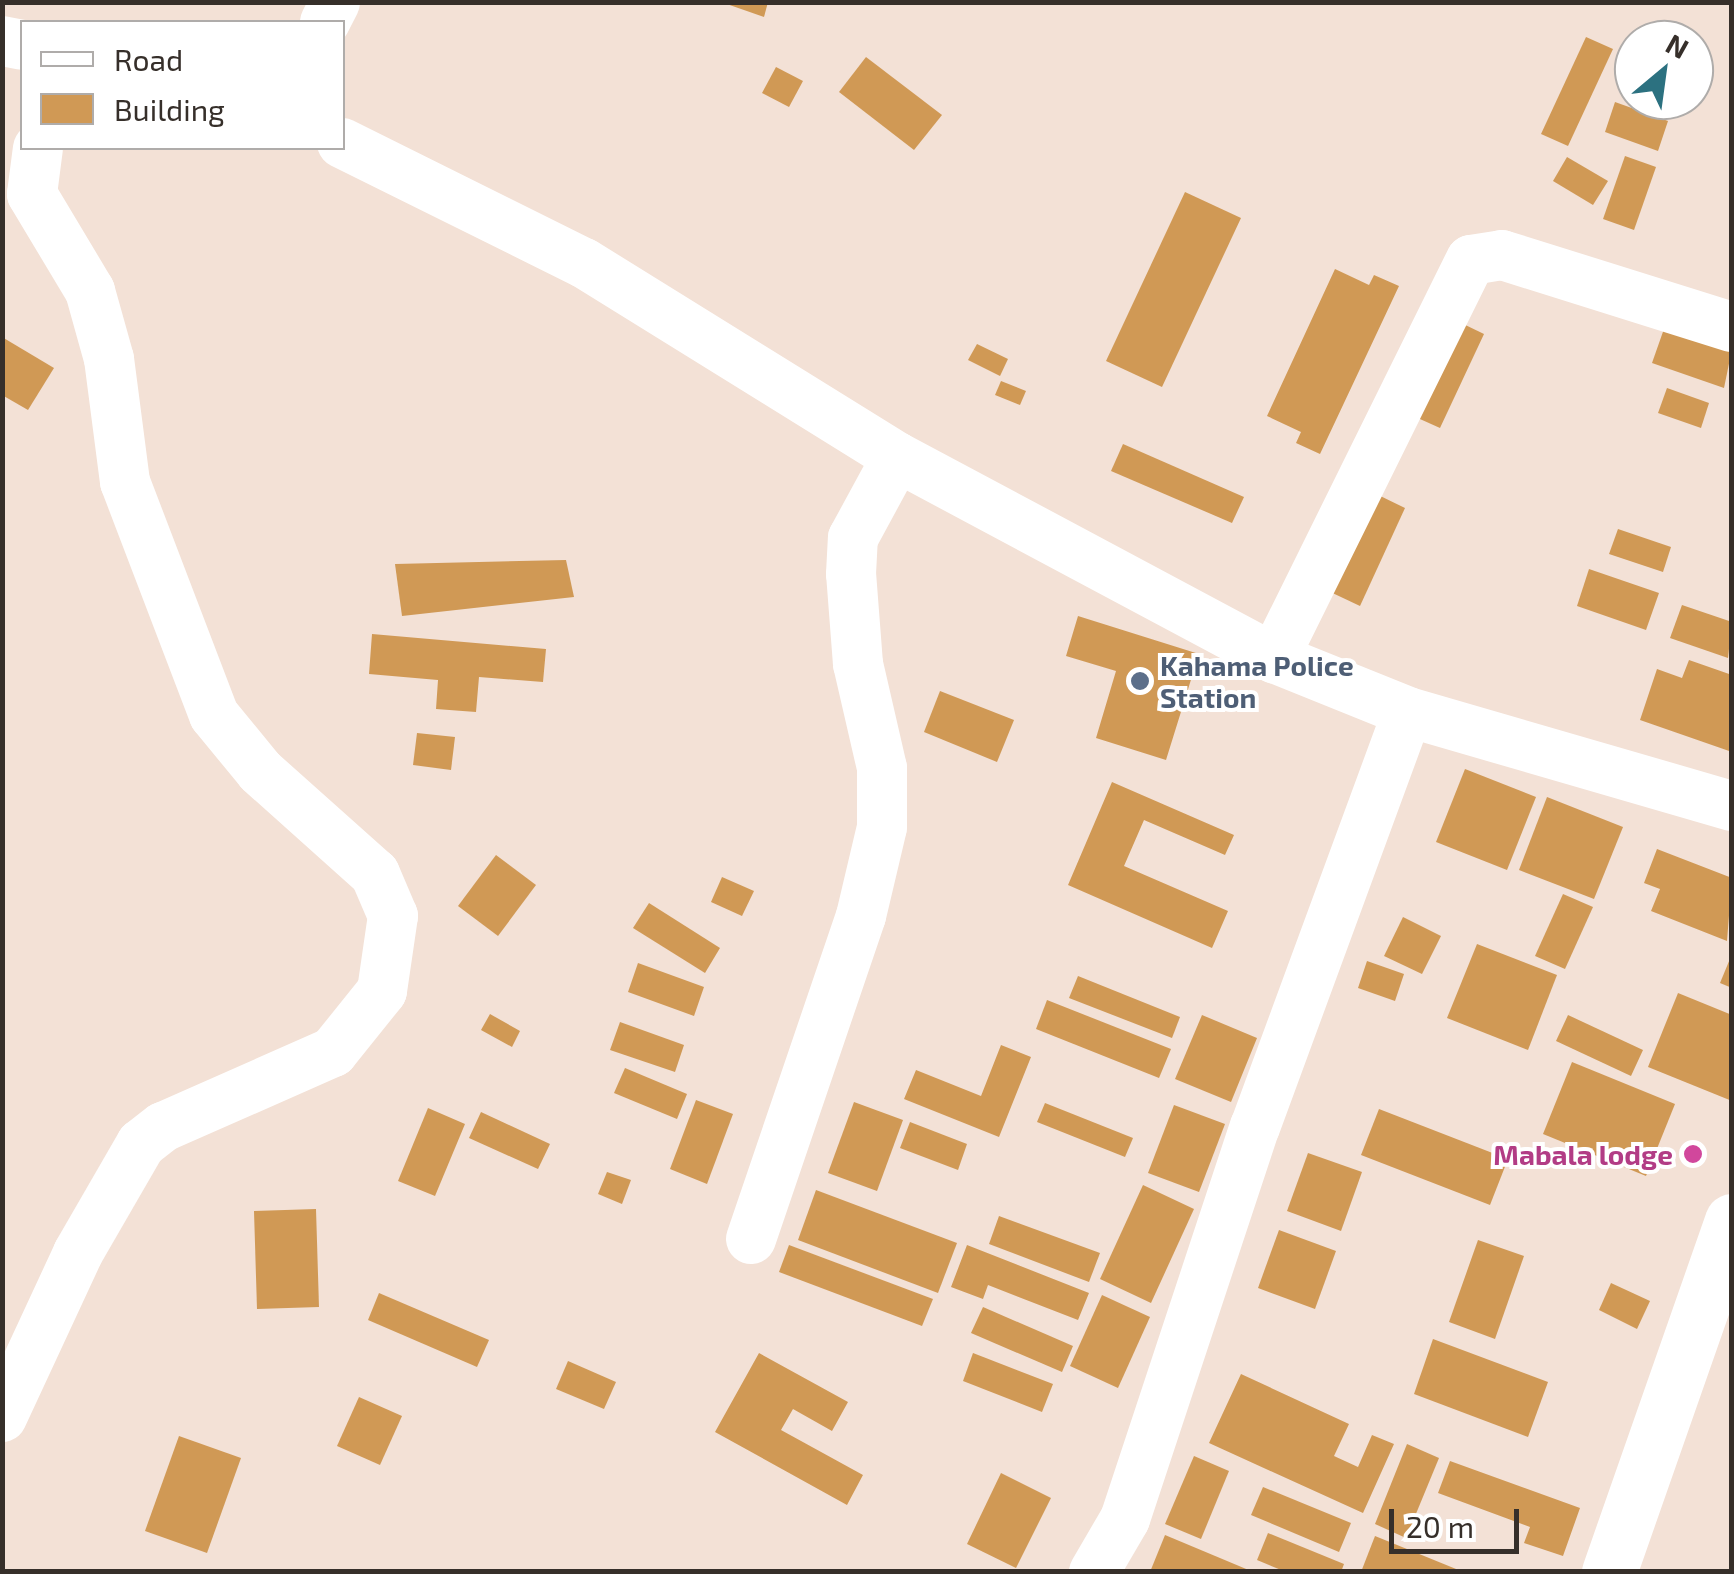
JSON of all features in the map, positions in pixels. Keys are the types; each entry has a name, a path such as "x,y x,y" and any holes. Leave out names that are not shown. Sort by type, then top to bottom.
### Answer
{"street":[{"path":"345,144 584,263 897,457 1274,658 1408,712 1732,806"},
{"path":"2,1416 78,1253 140,1144 163,1127 333,1052 382,991 393,916 375,874 260,772 214,715 125,482 96,309 32,194 38,150"},
{"path":"1274,658 1471,260 1502,255 1732,327"},
{"path":"751,1239 861,916 882,826 882,768 858,664 851,574 853,538 897,457"},
{"path":"1094,1572 1125,1519 1254,1127 1408,712"},
{"path":"1609,1572 1732,1222"}],"building":[{"path":"721,2 768,2 764,17"},
{"path":"1586,37 1613,49 1568,146 1541,134"},
{"path":"866,57 942,115 914,150 839,92"},
{"path":"776,67 803,81 789,107 762,93"},
{"path":"1614,105 1614,120 1668,121 1658,151 1605,132"},
{"path":"1625,156 1656,167 1634,230 1603,219"},
{"path":"1567,157 1608,181 1593,205 1553,181"},
{"path":"1185,192 1241,218 1162,387 1106,361"},
{"path":"1335,269 1369,285 1374,275 1399,286 1320,454 1296,443 1301,432 1267,416"},
{"path":"1455,320 1484,334 1440,428 1411,415"},
{"path":"1665,326 1732,349 1724,388 1652,363"},
{"path":"2,337 54,368 28,410 2,395"},
{"path":"977,344 1008,359 1000,376 968,360"},
{"path":"1001,381 1026,391 1020,405 995,395"},
{"path":"1667,388 1709,403 1701,428 1658,413"},
{"path":"1123,444 1244,497 1232,523 1111,471"},
{"path":"1370,491 1405,508 1360,606 1324,589"},
{"path":"1618,529 1671,547 1663,572 1609,554"},
{"path":"566,560 574,597 402,616 395,564"},
{"path":"1589,569 1659,593 1646,630 1577,606"},
{"path":"1682,605 1732,622 1728,658 1670,638"},
{"path":"1078,616 1199,654 1166,760 1096,738 1116,671 1066,656"},
{"path":"372,634 546,649 543,682 479,677 476,712 436,709 438,680 369,674"},
{"path":"1689,660 1732,675 1732,752 1640,720 1657,669 1682,678"},
{"path":"940,691 1014,720 997,762 924,732"},
{"path":"417,733 455,737 451,770 413,765"},
{"path":"1465,769 1536,797 1507,870 1436,842"},
{"path":"1112,782 1234,835 1225,855 1144,820 1124,866 1228,911 1212,948 1068,885"},
{"path":"1547,797 1623,827 1594,899 1519,870"},
{"path":"1657,849 1732,878 1727,941 1651,911 1660,889 1644,883"},
{"path":"496,855 536,885 498,936 458,906"},
{"path":"722,877 754,891 742,916 711,902"},
{"path":"1563,894 1593,907 1565,969 1535,956"},
{"path":"649,903 720,948 705,973 633,928"},
{"path":"1403,917 1441,936 1422,974 1384,956"},
{"path":"1477,944 1557,975 1528,1050 1447,1018"},
{"path":"1732,954 1732,988 1720,983"},
{"path":"1367,961 1404,974 1395,1001 1358,988"},
{"path":"638,963 704,987 694,1016 628,992"},
{"path":"1078,976 1180,1017 1172,1038 1069,998"},
{"path":"1678,993 1732,1015 1732,1101 1648,1067"},
{"path":"1047,1000 1171,1049 1159,1078 1036,1029"},
{"path":"490,1014 520,1031 512,1047 481,1030"},
{"path":"1202,1015 1257,1038 1231,1102 1175,1079"},
{"path":"1568,1015 1643,1050 1631,1076 1556,1041"},
{"path":"620,1022 684,1045 675,1072 610,1050"},
{"path":"1001,1045 1031,1057 999,1137 904,1099 916,1070 981,1096"},
{"path":"1572,1062 1675,1104 1646,1176 1543,1134"},
{"path":"625,1068 687,1094 677,1119 614,1093"},
{"path":"696,1100 733,1114 707,1184 670,1169"},
{"path":"854,1102 903,1120 877,1191 828,1173"},
{"path":"1045,1103 1133,1138 1125,1157 1037,1122"},
{"path":"1174,1105 1225,1124 1199,1192 1148,1173"},
{"path":"428,1108 465,1124 435,1196 398,1181"},
{"path":"1379,1109 1508,1159 1490,1205 1361,1155"},
{"path":"481,1112 550,1144 538,1169 469,1138"},
{"path":"910,1122 967,1144 958,1170 900,1148"},
{"path":"1308,1153 1362,1172 1341,1231 1287,1211"},
{"path":"607,1172 631,1180 622,1204 598,1194"},
{"path":"1143,1185 1194,1209 1151,1303 1100,1279"},
{"path":"816,1190 957,1243 938,1293 798,1240"},
{"path":"316,1209 319,1307 257,1309 254,1211"},
{"path":"999,1216 1100,1253 1089,1282 989,1244"},
{"path":"1279,1230 1336,1251 1315,1309 1258,1288"},
{"path":"1478,1240 1524,1256 1495,1339 1449,1322"},
{"path":"789,1245 933,1299 922,1326 779,1272"},
{"path":"967,1245 1089,1293 1078,1320 988,1285 983,1299 951,1287"},
{"path":"1611,1283 1650,1301 1637,1329 1599,1310"},
{"path":"379,1293 489,1340 477,1367 368,1320"},
{"path":"1102,1295 1150,1317 1118,1388 1070,1366"},
{"path":"983,1307 1073,1346 1062,1372 971,1333"},
{"path":"1433,1339 1548,1382 1528,1437 1414,1394"},
{"path":"759,1353 848,1402 832,1431 793,1409 781,1430 863,1475 847,1505 715,1432"},
{"path":"973,1353 1053,1384 1042,1412 963,1381"},
{"path":"568,1361 616,1382 604,1409 556,1389"},
{"path":"1241,1374 1349,1424 1334,1456 1358,1467 1372,1435 1394,1444 1363,1513 1209,1443"},
{"path":"359,1397 402,1416 380,1465 337,1446"},
{"path":"179,1436 241,1458 207,1553 145,1531"},
{"path":"1407,1444 1439,1458 1406,1538 1375,1524"},
{"path":"1194,1456 1229,1471 1201,1539 1165,1524"},
{"path":"1450,1461 1580,1508 1563,1556 1524,1543 1530,1527 1438,1493"},
{"path":"1001,1473 1051,1498 1016,1568 967,1544"},
{"path":"1263,1487 1351,1523 1339,1552 1251,1515"},
{"path":"1268,1533 1344,1564 1341,1572 1286,1572 1257,1560"},
{"path":"1165,1535 1251,1571 1251,1572 1150,1572"},
{"path":"1375,1536 1461,1571 1461,1572 1361,1572"}],"place":[{"name":"Kahama Police Station","path":"1140,681"},
{"name":"Mabala lodge","path":"1693,1154"}]}
